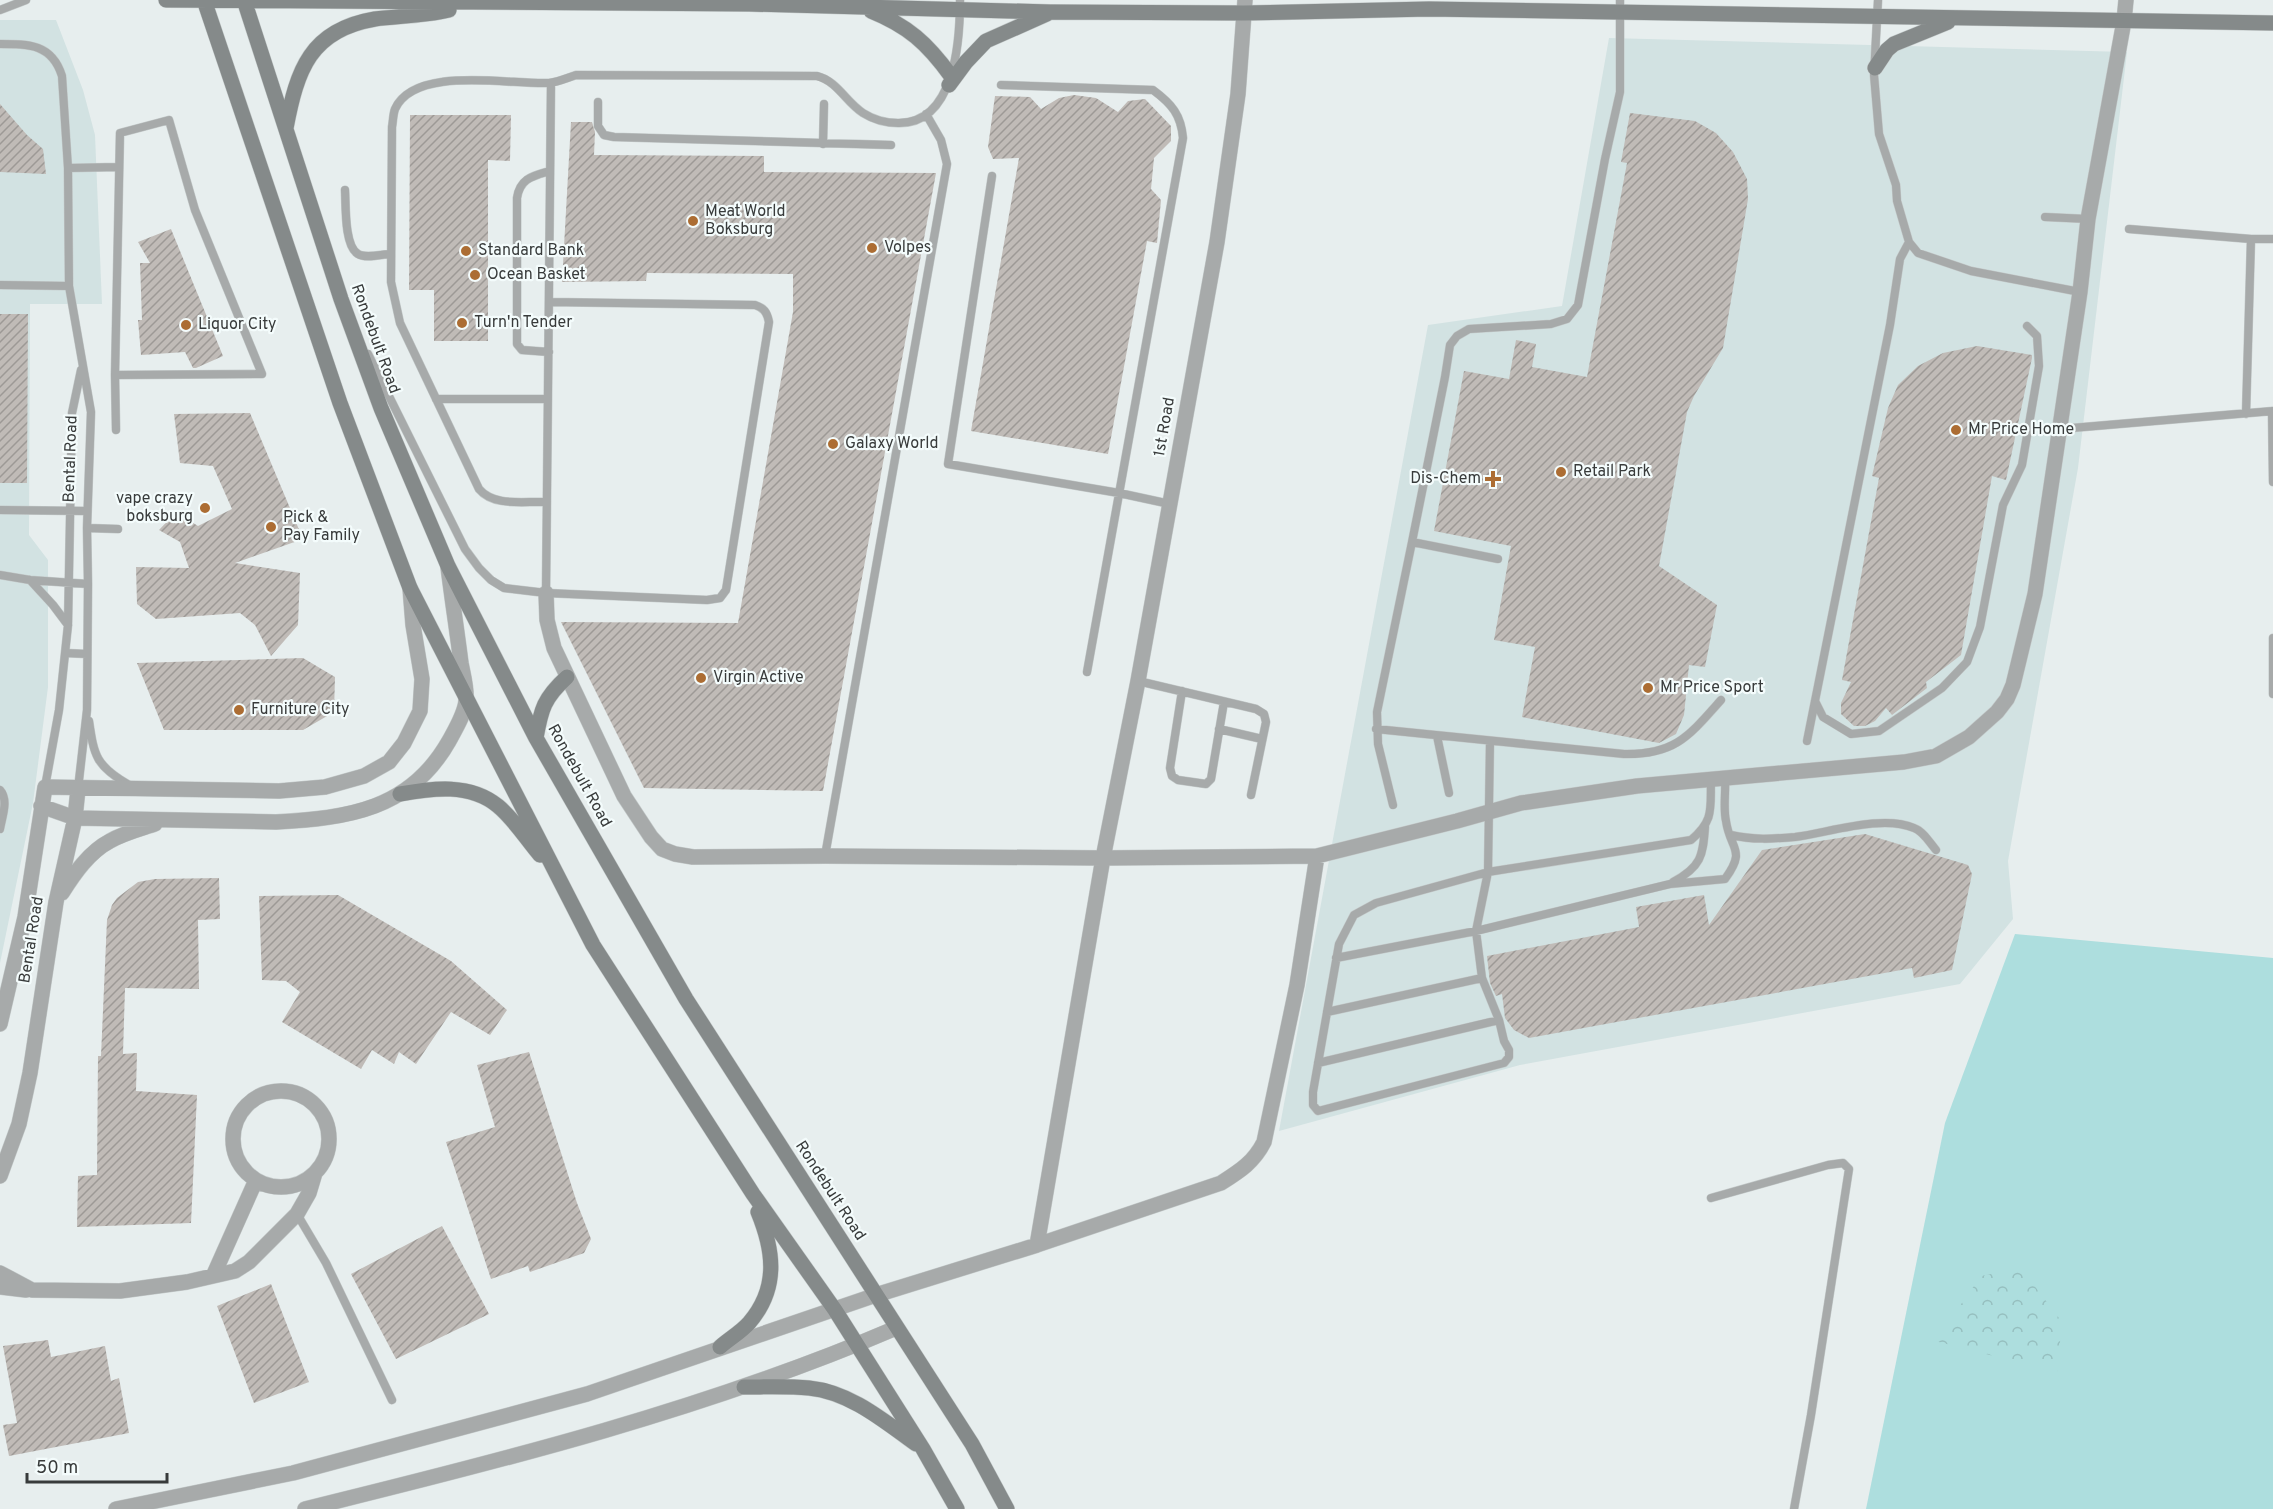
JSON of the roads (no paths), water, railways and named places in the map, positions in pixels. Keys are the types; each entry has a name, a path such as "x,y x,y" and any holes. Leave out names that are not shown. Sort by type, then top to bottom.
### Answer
{"main road":[{"path":"166,0 749,4 864,8 960,5 1050,12 1245,6 1429,9 1620,6 1876,17 2273,23"},
{"path":"204,0 339,404 410,588 593,945 753,1194 835,1310 923,1449 957,1509"},
{"name":"Rondebult Road","path":"245,0 341,299 381,408 447,566 536,738 686,999 972,1444 1007,1509"},
{"path":"286,130 294,89 303,68 328,35 341,28 373,20 440,12 478,3"},
{"path":"864,8 911,31 932,51 950,81 986,41 1050,12"},
{"path":"1875,68 1894,44 1956,18"},
{"path":"536,738 542,709 551,691 567,677"},
{"path":"400,794 432,788 459,790 478,795 498,806 554,871"},
{"path":"720,1347 749,1323 768,1287 771,1253 753,1194"},
{"path":"744,1387 811,1388 838,1396 868,1410 923,1449"}],"street":[{"path":"546,593 547,620 554,648 624,796 651,837 662,849 693,857 1317,856 1521,803 1585,793 1718,778 1904,762 1936,756 1969,738 1997,712 2007,699 2013,685 2036,594 2080,292 2088,219 2126,0"},
{"name":"1st Road","path":"1037,1245 1103,858 1138,681 1217,242 1238,94 1245,6"},
{"path":"41,806 75,818 163,821 304,820 356,812 379,805 400,794 437,763 455,731 466,700 447,566"},
{"path":"45,787 279,791 325,787 364,776 389,762 404,743 420,711 422,679 413,625 410,588"},
{"name":"Bental Road","path":"0,1024 25,917 45,787"},
{"name":"Bental Road","path":"0,1189 2,1172 19,1124 30,1073 56,903 75,818 78,789"},
{"path":"56,903 75,873 91,855 109,841 163,821"},
{"path":"116,1509 293,1473 588,1394 876,1295 1037,1245 1221,1183 1244,1169 1257,1155 1264,1142 1297,986 1317,856"},
{"path":"275,1091 290,1092 304,1097 316,1106 324,1118 328,1132 328,1147 324,1161 315,1173 293,1185 268,1185 256,1180 237,1158 233,1144 234,1129 239,1115 248,1104 275,1091"},
{"path":"0,1287 17,1290 28,1288 120,1292 187,1282 235,1271 249,1262 297,1214 309,1193 315,1173"},
{"path":"214,1274 256,1180"},
{"path":"0,1258 10,1273 28,1288"},
{"path":"0,1273 28,1288"},
{"path":"305,1509 454,1473 744,1387 896,1328"}],"lane":[{"path":"0,10 26,0"},
{"path":"1878,0 1875,68 1879,134 1896,185 1897,201 1909,242 1918,253 1971,271 2080,292"},
{"path":"545,501 496,501 485,497 479,489 400,323 391,282 392,127 395,110 405,96 428,85 452,80 551,83 576,75 817,76 828,79 862,113 877,120 907,123 919,120 944,96 950,81 960,5"},
{"path":"1393,805 1376,729 1377,712 1450,345 1457,336 1469,329 1551,324 1567,319 1578,305 1620,92 1620,6"},
{"path":"0,44 37,46 58,62 62,76 68,168 69,286 78,328 82,366"},
{"path":"546,593 545,501 549,352 551,83"},
{"path":"1001,85 1153,90 1169,101 1182,124 1183,138 1087,672"},
{"path":"598,102 598,126 604,135 614,137 891,145"},
{"path":"824,104 824,144"},
{"path":"825,856 947,164 941,140 926,114"},
{"path":"115,375 262,374 195,210 170,120 120,133 115,375 116,430"},
{"path":"68,168 119,168"},
{"path":"549,352 522,350 517,344 517,198 518,188 525,181 550,171"},
{"path":"992,176 948,464 1170,504"},
{"path":"345,190 347,229 354,250 358,255 366,256 391,254"},
{"path":"2045,216 2088,219"},
{"path":"2129,229 2273,239"},
{"path":"2246,414 2251,239"},
{"path":"1807,741 1890,325 1900,259 1909,242"},
{"path":"0,285 69,286"},
{"path":"341,299 465,549 491,580 504,588 546,593 707,600 720,598 726,590 769,322 767,314 755,305 549,302"},
{"path":"1815,701 1823,717 1851,734 1879,731 1942,687 1967,662 1980,627 2003,505 2022,465 2039,366 2037,336 2027,326"},
{"name":"Bental Road","path":"78,789 87,710 87,511 91,412 82,366"},
{"name":"Bental Road","path":"45,787 59,710 68,625 72,413 82,366"},
{"path":"436,399 548,399"},
{"path":"2060,429 2273,411 2273,482"},
{"path":"0,510 87,511"},
{"path":"87,528 118,529"},
{"path":"1412,542 1498,559"},
{"path":"0,575 30,580 88,584"},
{"path":"30,580 53,604 68,625"},
{"path":"2273,638 2273,694"},
{"path":"65,653 87,654"},
{"path":"1138,681 1256,709 1264,714 1266,722 1251,795"},
{"path":"1182,691 1170,768 1172,776 1178,780 1206,784 1211,779 1224,702"},
{"path":"1376,729 1624,754 1647,754 1669,748 1686,736 1721,700"},
{"path":"87,710 94,752 111,775 136,789"},
{"path":"1220,729 1262,739"},
{"path":"1437,736 1449,793"},
{"path":"1490,741 1488,872 1476,931 1482,978 1499,1020 1504,1041 1509,1050 1509,1057 1504,1063 1322,1112 1318,1111 1313,1105 1336,958 1339,944 1354,915 1376,903 1488,872 1691,840 1705,827 1710,817 1718,778"},
{"path":"1336,958 1476,931 1670,884 1725,879 1737,861 1737,852 1726,822 1718,778"},
{"path":"0,790 4,794 5,802 0,829"},
{"path":"1731,835 1752,840 1796,837 1857,825 1902,824 1916,828 1936,850"},
{"path":"1670,884 1689,874 1696,865 1703,852 1705,827"},
{"path":"1328,1012 1482,978"},
{"path":"1318,1063 1499,1020"},
{"path":"1711,1198 1828,1165 1843,1163 1849,1169 1813,1403 1794,1509"},
{"path":"297,1214 326,1263 392,1400"}],"place":[{"name":"Meat World Boksburg","path":"693,221"},
{"name":"Volpes","path":"872,248"},
{"name":"Standard Bank","path":"466,251"},
{"name":"Ocean Basket","path":"475,275"},
{"name":"Turn'n Tender","path":"462,323"},
{"name":"Liquor City","path":"186,325"},
{"name":"Mr Price Home","path":"1956,430"},
{"name":"Galaxy World","path":"833,444"},
{"name":"Retail Park","path":"1561,472"},
{"name":"Dis-Chem","path":"1493,479"},
{"name":"vape crazy boksburg","path":"205,508"},
{"name":"Pick & Pay Family","path":"271,527"},
{"name":"Virgin Active","path":"701,678"},
{"name":"Mr Price Sport","path":"1648,688"},
{"name":"Furniture City","path":"239,710"}]}
